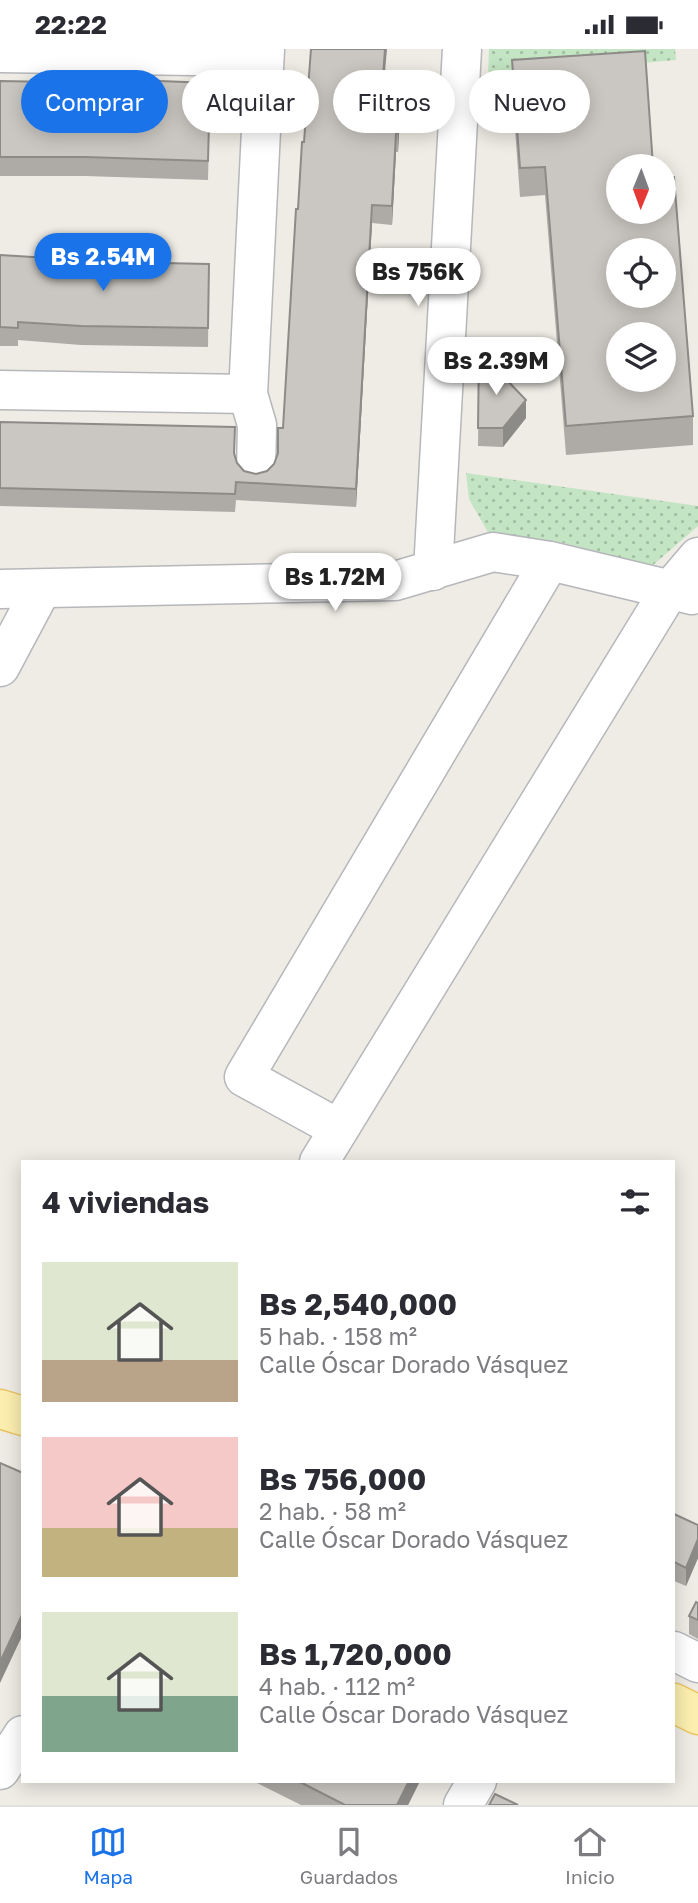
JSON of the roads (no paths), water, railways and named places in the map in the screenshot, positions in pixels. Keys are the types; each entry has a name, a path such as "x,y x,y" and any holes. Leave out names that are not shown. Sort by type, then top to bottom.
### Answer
{"main road":[{"path":"0,1409 21,1415"},
{"path":"675,1704 698,1715"}],"street":[{"path":"433,571 462,49"},
{"path":"0,53 265,53 248,394 257,425 256,471"},
{"path":"0,390 248,394"},
{"path":"0,589 395,582 493,551 550,561 684,594"},
{"path":"320,1160 684,594 698,557"},
{"path":"339,1129 244,1077 550,561"},
{"path":"0,667 41,590"},
{"path":"675,1652 698,1663"},
{"path":"0,1770 21,1738"},
{"path":"463,1805 476,1783"}]}
